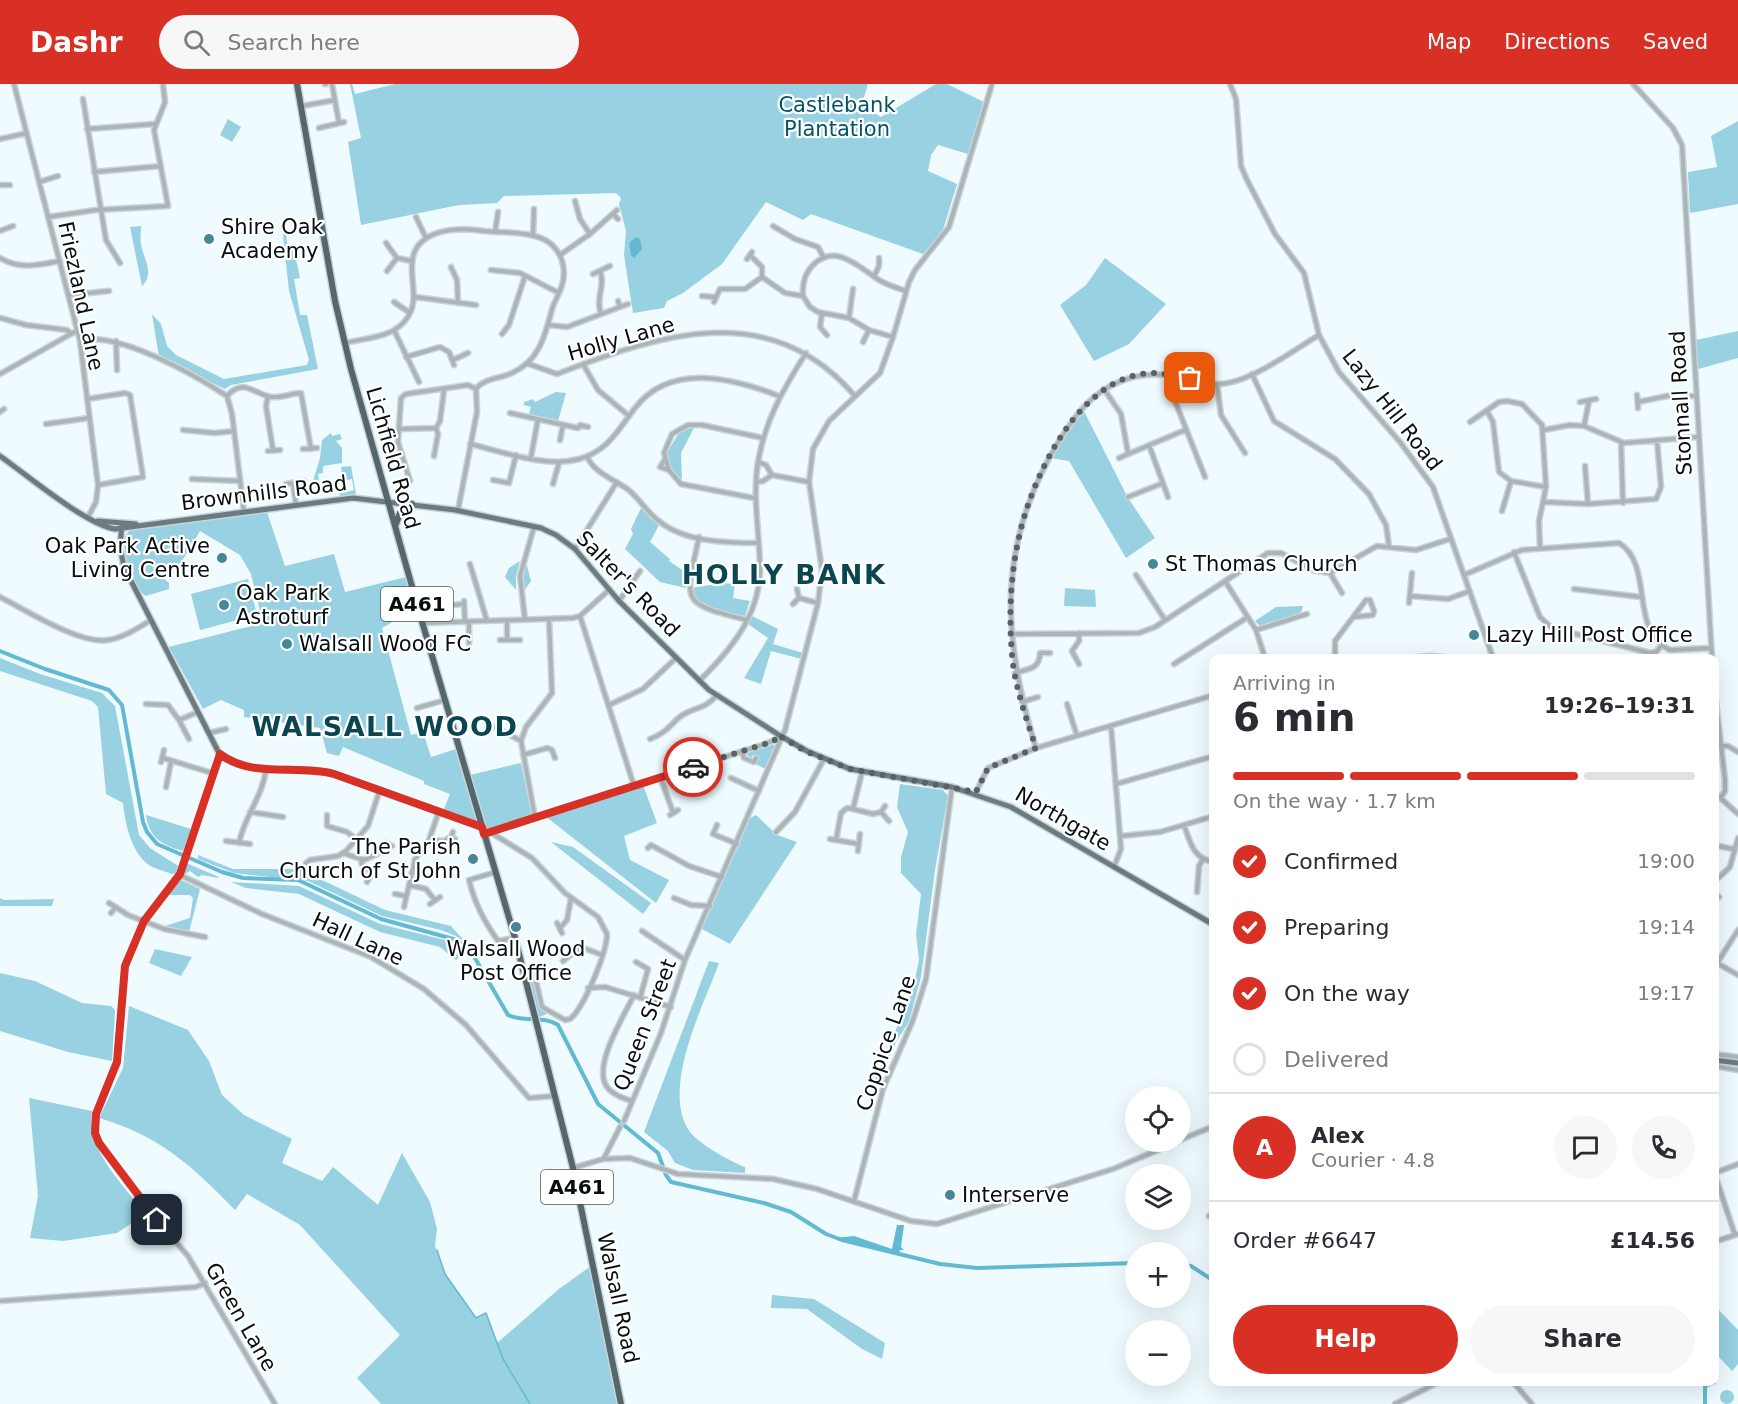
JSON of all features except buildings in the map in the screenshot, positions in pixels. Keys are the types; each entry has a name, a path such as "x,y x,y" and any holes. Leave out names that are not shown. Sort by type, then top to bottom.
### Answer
{"highway":[{"name":"Lichfield Road","path":"297,84 332,288 345,343 445,700 485,831"},
{"path":"395,525 400,513 412,504"},
{"name":"A461","path":"485,831 523,969"},
{"name":"Walsall Road","path":"523,969 573,1168 621,1404"}],"main road":[{"path":"0,456 103,526 121,526 123,564 220,754 252,767 324,772 380,789 440,811 485,831"},
{"name":"Brownhills Road","path":"121,526 244,513 353,498 388,500"},
{"name":"Salter's Road","path":"388,500 534,526 556,535 575,549 619,601 699,681 716,696 781,736"},
{"name":"Northgate","path":"781,736 824,759 862,772 976,792 1036,819 1209,922"},
{"path":"1719,1061 1738,1064"}],"street":[{"name":"Friezland Lane","path":"14,84 80,340 98,485 96,502 88,517"},
{"path":"48,217 100,210 168,206 155,124 165,102 163,84"},
{"path":"319,128 341,122 332,84"},
{"name":"Queen Street","path":"624,1121 671,1007 685,960 699,932 781,736 818,603 822,563 809,482 813,449 829,420 876,379 893,337 906,291 915,270 949,227 992,84"},
{"name":"Lazy Hill Road","path":"1230,84 1236,99 1241,166 1275,234 1304,273 1320,335 1339,372 1400,442 1433,487 1492,654"},
{"name":"Stonnall Road","path":"1633,84 1673,128 1682,145 1712,654"},
{"path":"83,99 106,240 120,263"},
{"path":"302,106 334,100"},
{"path":"87,129 155,124"},
{"path":"0,139 27,133"},
{"path":"94,172 161,166"},
{"path":"39,182 58,176"},
{"path":"0,185 10,184"},
{"path":"575,201 576,209 590,234"},
{"path":"533,236 534,209"},
{"path":"570,210 576,209"},
{"path":"560,255 590,234 617,210"},
{"path":"495,232 499,219 498,212"},
{"path":"613,214 618,219"},
{"path":"416,217 426,238"},
{"path":"534,217 540,217"},
{"path":"412,224 418,222"},
{"path":"780,222 775,227 795,239 818,247 824,258"},
{"path":"0,231 13,226"},
{"path":"345,343 394,330 410,313 415,297 412,261 426,238 439,231 457,229 533,236 550,244 560,255 564,268 559,293 543,342 529,364 503,377 484,381 476,389 477,412 458,511"},
{"path":"386,243 397,258 412,261"},
{"path":"384,252 390,248"},
{"path":"750,256 762,267 762,277"},
{"path":"0,258 16,266 60,261"},
{"path":"387,271 388,264 397,258"},
{"path":"893,337 869,330 849,318 822,313 810,307 803,296 804,279 809,270 824,258 844,258 906,291"},
{"path":"874,276 879,266 878,258"},
{"path":"593,274 610,266"},
{"path":"458,303 452,269 459,268"},
{"path":"491,270 525,276 559,293"},
{"path":"600,271 602,282 597,302 601,314"},
{"path":"502,334 507,329 525,276"},
{"path":"762,277 785,293 803,296"},
{"path":"702,296 714,299 724,288 745,289 762,277"},
{"path":"68,295 109,291"},
{"path":"844,292 853,292 849,318"},
{"path":"415,297 476,305"},
{"path":"399,306 403,301"},
{"path":"618,301 620,307"},
{"path":"394,303 410,313"},
{"path":"466,313 468,304"},
{"path":"549,325 567,327 628,304"},
{"path":"822,313 820,327 826,334 828,328"},
{"path":"0,318 26,326 67,330 71,334"},
{"path":"507,329 512,334"},
{"path":"0,374 78,330"},
{"path":"394,330 419,382"},
{"path":"863,343 869,330"},
{"name":"Holly Lane","path":"529,364 557,374 638,345 717,332 754,336 806,353 832,370 855,396"},
{"path":"1036,748 1015,673 1011,634 1014,565 1030,499 1048,459 1067,429 1081,409 1104,389 1136,376 1154,373 1217,384 1252,375 1320,335"},
{"path":"80,340 98,337 116,341 227,396 234,431 244,513"},
{"path":"116,341 117,370"},
{"path":"406,357 440,347 448,352 453,363 465,358 468,353"},
{"path":"699,681 722,658 747,620 759,579 754,498 763,438 779,396 806,353"},
{"path":"584,364 598,390 629,416"},
{"path":"1252,375 1274,421 1335,459 1369,494 1386,525 1389,546"},
{"path":"1174,376 1175,401 1185,430 1205,473"},
{"path":"410,380 416,377"},
{"path":"470,444 559,463 587,456 611,441 650,393 680,379 717,379 755,387 779,396"},
{"path":"1217,384 1221,415 1245,453"},
{"path":"410,481 399,447 403,396 468,385 476,389"},
{"path":"227,396 232,391 247,387 268,396 301,393 311,449"},
{"path":"1104,389 1121,414 1128,453"},
{"path":"434,456 438,434 436,428 440,421 444,390"},
{"path":"87,399 125,393 130,395 143,477 139,480 98,485"},
{"path":"1637,394 1638,408"},
{"path":"268,396 266,406 271,451 280,450"},
{"path":"1638,402 1667,396 1695,396"},
{"path":"1580,402 1596,399"},
{"path":"1470,422 1499,402 1515,401 1533,413 1544,430 1546,487 1539,521 1540,548"},
{"path":"1584,426 1589,401"},
{"path":"525,416 527,408"},
{"path":"1487,411 1493,422 1497,467 1503,477 1511,481 1546,487"},
{"path":"510,413 578,428 580,425 588,427"},
{"path":"46,424 90,418"},
{"path":"531,457 538,419"},
{"path":"560,440 563,425"},
{"path":"754,498 681,484 669,470 664,459 672,434 688,425 702,425 763,438"},
{"path":"1544,430 1570,425 1584,426 1621,443 1698,437"},
{"path":"399,429 436,428"},
{"path":"183,430 234,431"},
{"path":"1119,458 1185,430"},
{"path":"1544,502 1588,504 1652,500 1659,496 1661,487 1657,440"},
{"path":"1621,443 1623,503"},
{"path":"1149,444 1168,497"},
{"path":"1236,449 1241,446"},
{"path":"303,449 317,448"},
{"path":"493,480 509,483 516,454"},
{"path":"587,456 591,464 633,493 665,526 699,537 758,543"},
{"path":"758,462 766,465 772,475"},
{"path":"553,484 557,478 559,463"},
{"path":"1587,469 1588,504"},
{"path":"756,482 763,481 772,475 809,482"},
{"path":"192,478 198,476 240,481"},
{"path":"286,484 303,481"},
{"path":"1502,511 1511,481"},
{"path":"575,549 617,482"},
{"path":"293,483 296,505"},
{"path":"1128,497 1136,496 1163,483"},
{"path":"525,620 520,576 534,526"},
{"path":"699,537 688,587 692,597 707,610 747,620"},
{"path":"1011,634 1139,633 1166,620 1268,553 1275,552 1311,570 1330,573 1367,549 1389,546 1416,550 1450,539"},
{"path":"1464,575 1514,552 1619,543 1631,552 1635,560 1641,597 1653,633 1661,645 1670,650 1711,648"},
{"path":"1514,552 1540,617 1552,628 1650,653 1656,652 1661,645"},
{"path":"470,568 487,621"},
{"path":"619,601 640,571"},
{"path":"1330,573 1342,593"},
{"path":"1409,603 1412,573"},
{"path":"630,574 635,577"},
{"path":"1136,575 1166,620"},
{"path":"1225,581 1256,630 1263,654"},
{"path":"798,589 800,598"},
{"path":"423,623 507,622 580,616 609,590"},
{"path":"1574,590 1641,597"},
{"path":"1410,596 1448,599 1470,591"},
{"path":"0,597 75,634 96,641 111,640 151,620"},
{"path":"800,598 818,603"},
{"path":"793,604 800,598"},
{"path":"1335,654 1335,641 1366,600 1370,600 1373,615 1354,617"},
{"path":"453,605 463,603 469,641 477,640"},
{"path":"1256,630 1307,615 1305,608"},
{"path":"580,616 634,786"},
{"path":"1174,664 1248,617"},
{"path":"535,818 521,741 526,727 552,693 549,619"},
{"path":"507,622 507,640"},
{"path":"1079,633 1079,641 1072,651 1079,664"},
{"path":"500,640 518,640"},
{"path":"1015,673 1035,668 1040,661 1040,653 1050,653"},
{"path":"609,705 643,689 676,658"},
{"path":"650,739 664,734 684,714 704,707 716,696"},
{"path":"1022,702 1038,697"},
{"path":"976,792 988,768 1036,748 1209,697"},
{"path":"417,708 445,700"},
{"path":"146,704 168,705 189,739"},
{"path":"152,704 153,712"},
{"path":"1067,704 1077,736"},
{"path":"179,720 198,712"},
{"path":"1111,726 1121,836 1121,849 1114,867"},
{"path":"495,727 521,741"},
{"path":"209,733 226,729"},
{"path":"1719,729 1725,791 1721,797 1738,814"},
{"path":"498,736 501,730"},
{"path":"485,831 535,818 774,741 781,736"},
{"path":"1721,746 1728,746 1738,752"},
{"path":"523,755 547,748 552,750 555,758"},
{"path":"164,750 162,760 212,773"},
{"path":"741,751 744,758 754,762 756,758"},
{"name":"Green Lane","path":"220,754 180,874 144,921 125,966 117,1062 96,1114 95,1133 99,1143 157,1220 188,1256 275,1404"},
{"path":"1116,784 1209,757"},
{"path":"776,832 780,825 795,812 824,759"},
{"path":"168,784 171,762"},
{"path":"239,843 250,812 264,784 266,769"},
{"path":"853,809 862,772"},
{"path":"660,777 674,812"},
{"path":"731,778 759,791"},
{"name":"Coppice Lane","path":"854,1201 883,1089 913,1020 926,979 952,787"},
{"path":"306,863 310,860 344,853 371,821 380,789"},
{"path":"836,840 845,809 873,814 881,812 885,806"},
{"path":"404,907 415,859 429,840 440,811"},
{"path":"250,812 282,817"},
{"path":"881,812 889,821"},
{"path":"327,815 327,826 347,832 355,838"},
{"path":"1121,836 1160,832 1209,818"},
{"path":"717,825 713,834 736,844"},
{"path":"1184,825 1192,848 1203,859 1209,861"},
{"path":"429,840 434,842 453,838 453,831"},
{"path":"485,831 532,858 571,898 598,917 607,931 602,955 572,1018 566,1020 542,1007 533,969 523,969"},
{"path":"858,851 860,834"},
{"path":"1719,877 1730,867 1733,849 1738,838"},
{"path":"830,839 859,844"},
{"path":"226,842 250,844"},
{"path":"344,853 361,860 377,854 386,843 392,846"},
{"path":"648,848 651,845 689,866 722,877"},
{"path":"1719,846 1733,849"},
{"path":"1197,891 1199,866 1203,859"},
{"path":"361,860 362,865 372,873 367,882"},
{"path":"496,872 467,879 477,909 503,949"},
{"name":"Hall Lane","path":"180,874 238,904 383,964 424,989 448,1008 529,1098 556,1096"},
{"path":"410,885 426,889 432,902 440,897"},
{"path":"395,894 406,896"},
{"path":"557,923 562,930 567,920 571,898"},
{"path":"674,898 692,905 710,906"},
{"path":"109,903 164,929 200,934 205,937"},
{"path":"111,913 116,908"},
{"path":"1719,960 1738,930"},
{"path":"642,931 685,960"},
{"path":"498,942 515,938"},
{"path":"566,961 581,947 602,955"},
{"path":"636,962 648,969 640,998"},
{"path":"1719,964 1738,975"},
{"path":"588,988 605,987 671,1007"},
{"path":"632,1101 608,1089 604,1082 602,1066 634,995"},
{"path":"1719,1055 1738,1058"},
{"path":"1719,1067 1738,1070"},
{"path":"603,1159 620,1127"},
{"path":"1191,1136 1209,1128"},
{"path":"573,1168 603,1159 630,1158 657,1169 678,1174 773,1179 817,1189 911,1221 937,1224 1113,1169 1153,1152"},
{"path":"1719,1171 1738,1164"},
{"path":"1719,1185 1736,1234 1719,1240"},
{"path":"0,1301 24,1297 196,1287 205,1283"},
{"path":"1395,1404 1431,1386"},
{"path":"1516,1386 1532,1404"}],"green space":[{"name":"Castlebank Plantation","path":"350,84 355,94 395,84 868,84 864,97 870,110 881,117 936,84 947,84 984,102 968,154 938,145 931,155 928,171 957,184 942,233 923,254 811,214 803,220 766,202 722,264 683,293 667,301 664,308 633,313 624,255 626,231 619,204 621,198 616,193 504,196 497,203 459,205 361,225 348,142 361,138"},
{"path":"228,119 241,127 232,142 220,135"},
{"path":"1738,121 1738,204 1690,213 1688,172 1717,167 1711,136"},
{"path":"141,226 141,245 148,266 148,276 142,286 130,227"},
{"path":"282,226 285,226 288,250 294,250 300,278 294,279 300,315 307,315 318,369 231,385 225,389 159,357 152,314 161,324 167,346 176,355 224,379 307,365 309,360 289,291"},
{"path":"1105,258 1166,304 1129,344 1094,361 1060,305 1086,285"},
{"path":"1738,331 1738,358 1698,369 1696,340"},
{"path":"556,392 566,393 558,421 529,414 531,407 524,405 524,402 533,399 535,402"},
{"path":"1083,409 1128,498 1155,538 1126,558 1069,461 1051,458"},
{"path":"695,426 681,453 682,482 671,470 667,453 680,431"},
{"path":"331,433 332,436 340,434 342,439 336,441 342,448 342,463 323,466 323,473 318,474 319,480 312,484 320,458 322,440"},
{"path":"351,466 356,494 340,496 338,489 345,488 346,492 354,490 352,479 343,481 341,467"},
{"path":"642,506 659,525 650,542 670,559 669,561 688,574 686,588 660,582 625,549 633,534 631,529"},
{"path":"267,512 285,566 334,554 345,592 406,577 417,613 395,616 391,623 382,628 411,735 423,732 431,757 456,749 479,825 444,809 450,794 424,784 424,781 343,747 339,756 327,753 320,728 244,717 244,710 221,700 203,709 169,647 263,623 251,574 240,555 200,531 179,566 171,565 163,578 169,583 169,589 146,596 140,592 128,569 125,536 130,530"},
{"path":"520,561 516,576 516,590 505,577 509,568"},
{"path":"526,562 531,581 524,591 522,577"},
{"name":"Oak Park Astroturf","path":"248,579 257,615 200,630 191,594"},
{"path":"722,583 735,584 733,598 750,601 745,616 706,606 694,596 691,588"},
{"path":"1065,588 1095,590 1096,607 1064,606"},
{"path":"1303,606 1301,613 1260,626 1255,621 1276,607"},
{"path":"752,616 778,629 773,644 803,653 802,659 771,651 761,684 744,678 768,638 748,624"},
{"path":"0,658 40,674 102,693 115,706 139,835 150,848 178,866 176,873 172,874 154,868 143,859 130,837 123,803 106,794 98,707 92,701 0,671"},
{"path":"771,744 776,746 766,769 755,764 758,757 753,755 751,758 745,753"},
{"path":"521,763 532,816 485,831 470,775"},
{"path":"900,784 943,790 948,796 935,870 921,977 909,1021 896,1042 878,1084 873,1084 913,989 919,960 916,934 921,894 901,873 901,857 908,832 897,807"},
{"path":"643,785 657,823 624,836 630,860 669,880 656,903 545,816"},
{"path":"146,815 191,829 183,851 163,843 153,835"},
{"path":"756,815 777,835 797,842 730,944 702,929 750,818"},
{"path":"551,842 573,847 651,903 643,914"},
{"path":"198,855 233,869 299,869 385,910 451,926 467,944 456,936 441,930 382,916 308,881 234,873 198,859"},
{"path":"186,863 219,878 202,875 198,877 190,871 184,875"},
{"path":"181,880 200,889 189,932 162,927 190,918 193,898 190,895 167,895"},
{"path":"231,882 299,886 380,924 449,941 465,952 456,960 440,947 380,932 299,894 246,888"},
{"path":"0,898 4,900 54,899 52,906 0,906"},
{"path":"155,949 192,957 181,976 149,963"},
{"path":"709,961 719,963 695,1024 682,1069 681,1111 688,1129 698,1140 745,1167 745,1173 693,1170 675,1163 668,1151 644,1132"},
{"path":"526,971 532,971 541,1009 547,1014 539,1017"},
{"path":"0,973 35,981 82,1003 111,1006 115,1010 112,1061 68,1052 0,1031"},
{"path":"129,1006 188,1030 209,1061 222,1095 244,1115 292,1139 282,1163 322,1181 333,1167 378,1205 402,1153 430,1202 437,1229 435,1246 445,1274 476,1318 486,1313 497,1343 559,1289 591,1266 617,1404 381,1404 357,1378 400,1335 300,1225 247,1194 235,1210 189,1166 157,1143 121,1125 99,1118 123,1068"},
{"path":"29,1098 92,1111 92,1126 100,1153 145,1214 117,1233 63,1241 30,1238 38,1196"},
{"path":"772,1295 814,1299 885,1343 882,1359 862,1349 807,1309 771,1308"},
{"path":"1719,1310 1738,1330 1738,1364 1732,1371 1719,1357"},
{"path":"1724,1390 1730,1390 1734,1397 1730,1404 1724,1404 1720,1400 1720,1394"}],"shaded area":[{"path":"636,237 640,239 642,249 634,258 631,255 629,243"},
{"path":"897,1225 904,1225 901,1247 904,1250 900,1250 899,1255 835,1238 854,1236 892,1249"}],"waterway":[{"path":"0,651 109,690 122,705 143,822 147,832 157,844 222,872 243,878 298,880 381,919 457,940 472,953 508,1015 521,1019 547,1020 558,1025 598,1104 658,1153 671,1182 764,1203 791,1212 826,1234 842,1240 940,1264 977,1268 1125,1263"},
{"path":"437,1250 445,1274 476,1318 486,1313 503,1359 530,1404"},
{"path":"1191,1266 1209,1278"},
{"path":"1705,1386 1705,1404"}],"way so far":[{"path":"693,767 774,741 778,735 807,752 850,769 976,792 983,773 988,768 1036,748 1022,702 1013,658 1011,634 1011,592 1018,540 1023,518 1035,487 1048,459 1067,429 1081,409 1097,393 1136,376 1154,373 1190,378"}],"place":[{"name":"Shire Oak Academy","path":"209,239"},
{"name":"Oak Park Active Living Centre","path":"222,558"},
{"name":"St Thomas Church","path":"1153,564"},
{"name":"Oak Park Astroturf","path":"224,605"},
{"name":"Lazy Hill Post Office","path":"1474,635"},
{"name":"Walsall Wood FC","path":"287,644"},
{"name":"The Parish Church of St John","path":"473,859"},
{"name":"Walsall Wood Post Office","path":"516,927"},
{"name":"Interserve","path":"950,1195"}],"district":[{"name":"HOLLY BANK","path":"784,575"},
{"name":"WALSALL WOOD","path":"385,727"}],"route":[{"path":"157,1220 99,1143 94,1124 117,1062 125,966 144,921 180,874 220,754 257,768 310,770 334,774 482,827 484,834 693,767"}]}
